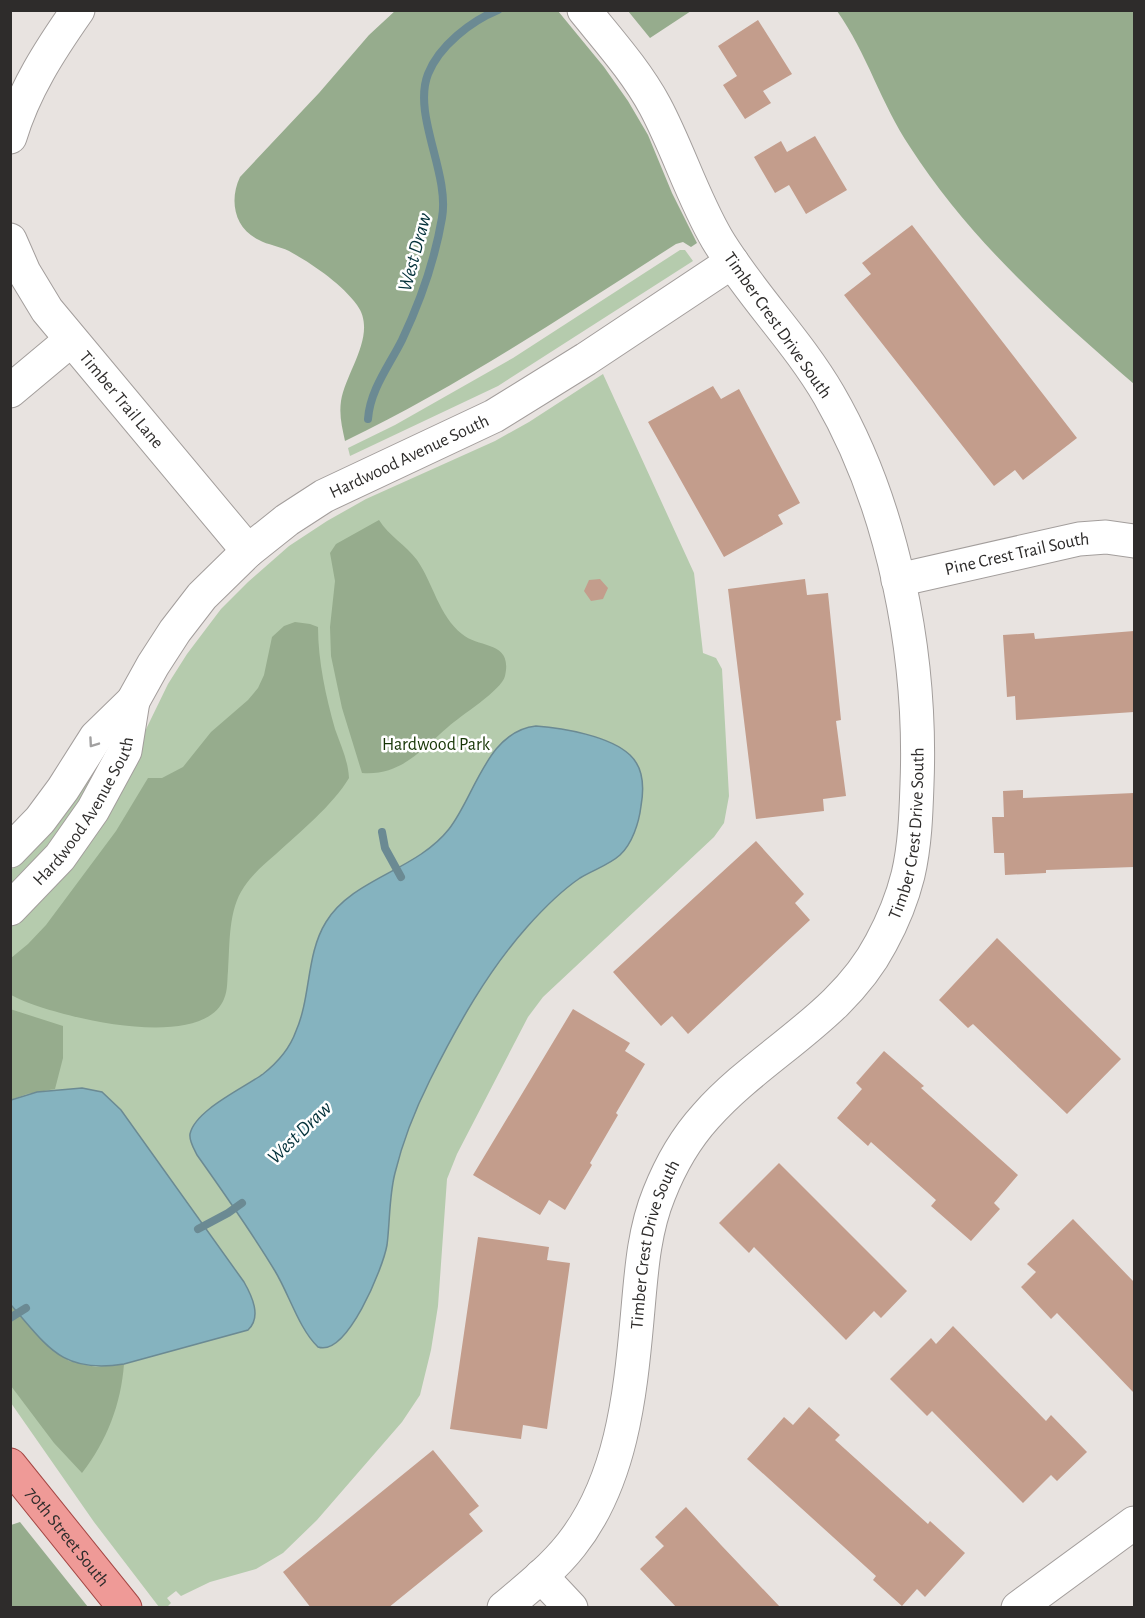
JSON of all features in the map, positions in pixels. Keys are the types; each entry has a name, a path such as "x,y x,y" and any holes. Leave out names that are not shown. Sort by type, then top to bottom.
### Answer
{"main road":[{"name":"70th Street South","path":"10,1465 124,1608"}],"street":[{"path":"10,137 34,78 78,10"},
{"name":"Timber Crest Drive South","path":"504,1608 567,1550 601,1495 622,1430 632,1372 646,1242 655,1204 670,1170 692,1134 720,1102 824,1014 856,980 877,951 895,915 904,890 914,843 918,736 911,647 890,548 865,472 831,398 806,360 732,262 701,209 655,106 626,62 584,10"},
{"name":"Timber Trail Lane","path":"10,240 30,284 71,340 248,550"},
{"name":"Hardwood Avenue South","path":"10,851 46,812 96,737 133,700 175,631 202,596 248,550 287,520 353,480 494,416 586,359 732,262"},
{"path":"10,391 71,340"},
{"name":"Pine Crest Trail South","path":"898,580 1079,539 1106,537 1134,541"},
{"name":"Hardwood Avenue South","path":"10,909 60,857 93,810 125,751 133,700"},
{"path":"1018,1608 1134,1523"},
{"path":"541,1576 571,1608"}],"green space":[{"path":"396,10 558,11 604,67 628,101 648,135 672,193 697,243 691,247 683,242 676,244 472,372 345,441 341,401 359,353 364,328 363,316 351,297 326,275 289,251 262,242 251,235 239,221 235,195 240,177 319,93 369,35"},
{"path":"628,11 691,11 650,38"},
{"path":"837,11 1134,11 1134,384 1013,273 958,213 933,181 900,131 857,44"},
{"path":"680,250 685,250 693,261 498,386 350,456 348,448 395,425 513,358"},
{"name":"Hardwood Park","path":"603,374 694,573 703,653 716,658 722,669 729,796 724,823 714,837 543,997 528,1017 457,1154 447,1179 438,1306 431,1350 420,1395 402,1422 317,1520 283,1553 256,1569 210,1582 181,1596 176,1591 167,1598 171,1603 166,1608 159,1607 94,1522 11,1403 11,926 22,915 132,758 168,684 187,654 221,609 248,582 289,546 327,521 366,499 495,441"},
{"path":"379,520 417,560 442,609 454,627 469,639 499,651 504,656 506,664 505,676 497,688 410,760 388,770 362,773 342,708 331,656 330,627 335,581 330,553 336,544"},
{"path":"295,622 318,627 319,653 326,692 335,729 346,759 349,778 325,808 255,873 244,887 232,917 224,999 210,1015 187,1025 157,1027 124,1026 90,1020 58,1012 11,995 11,958 46,925 116,831 148,778 162,778 183,767 211,732 248,700 258,688 264,675 272,637 284,626"},
{"path":"106,746 113,749 84,802 11,891 11,870 33,846"},
{"path":"10,1009 63,1026 63,1058 55,1089 27,1094 11,1100"},
{"path":"10,1305 69,1361 96,1367 124,1364 120,1393 111,1422 99,1448 82,1473 54,1443 11,1386"},
{"path":"20,1522 88,1607 11,1607 11,1525"}],"water":[{"path":"536,726 572,731 599,738 621,748 630,755 638,766 643,786 637,826 628,845 620,855 573,883 533,920 512,944 474,1000 414,1114 393,1182 387,1245 371,1290 352,1325 340,1339 329,1346 318,1347 305,1331 266,1256 197,1155 190,1134 194,1125 210,1108 263,1074 287,1049 301,1018 320,934 338,907 368,884 420,855 435,843 449,829 494,752 505,740 519,731"},
{"path":"82,1088 102,1092 121,1110 244,1282 255,1313 248,1330 124,1364 85,1365 58,1354 11,1305 11,1100 37,1092"}],"building":[{"path":"758,20 792,74 763,91 771,103 745,119 723,85 737,76 718,46"},
{"path":"815,136 847,190 806,214 789,185 775,193 754,157 781,141 787,152"},
{"path":"912,225 1077,438 1023,480 1015,470 994,486 844,295 871,274 862,263"},
{"path":"713,386 721,399 739,389 800,503 778,515 783,524 724,557 648,422"},
{"path":"600,579 608,588 603,599 591,601 584,591 589,580"},
{"path":"805,579 807,595 828,593 841,720 836,721 846,796 823,799 824,811 756,819 728,589"},
{"path":"1134,631 1134,712 1016,720 1015,696 1007,697 1003,635 1034,633 1035,639"},
{"path":"1023,790 1023,798 1134,793 1134,867 1046,870 1046,873 1005,875 1004,853 994,853 992,817 1004,817 1003,791"},
{"path":"756,841 804,894 795,903 810,920 688,1034 672,1016 661,1026 613,972"},
{"path":"997,938 1121,1059 1067,1114 973,1024 968,1028 939,1000"},
{"path":"573,1009 630,1043 625,1051 645,1064 616,1113 618,1115 590,1163 592,1165 565,1210 549,1200 540,1215 473,1175"},
{"path":"884,1051 924,1086 921,1088 1018,1175 994,1203 1000,1209 971,1241 931,1206 936,1200 871,1142 868,1146 837,1118 862,1089 856,1083"},
{"path":"779,1163 907,1291 881,1318 874,1311 846,1340 754,1247 749,1253 719,1223"},
{"path":"1073,1219 1134,1282 1134,1393 1057,1313 1051,1319 1021,1287 1036,1272 1027,1264"},
{"path":"478,1237 549,1247 547,1260 570,1263 547,1429 523,1425 521,1439 450,1429"},
{"path":"953,1326 1046,1421 1051,1415 1087,1452 1057,1481 1051,1475 1023,1503 932,1411 927,1416 890,1379 931,1338 936,1344"},
{"path":"809,1407 840,1435 835,1440 928,1524 930,1521 965,1553 925,1597 917,1589 902,1606 873,1580 876,1576 747,1459 784,1417 793,1425"},
{"path":"433,1450 479,1506 469,1514 483,1531 388,1608 311,1608 283,1572"},
{"path":"686,1507 781,1608 677,1608 640,1569 664,1546 655,1537"}],"waterway":[{"name":"West Draw","path":"368,419 376,388 402,340 421,296 442,218 441,182 425,107 424,90 428,74 448,44 477,21 498,10"},
{"name":"West Draw","path":"382,832 385,848 401,877"},
{"name":"West Draw","path":"198,1229 242,1203"},
{"name":"West Draw","path":"10,1318 26,1308"}]}
